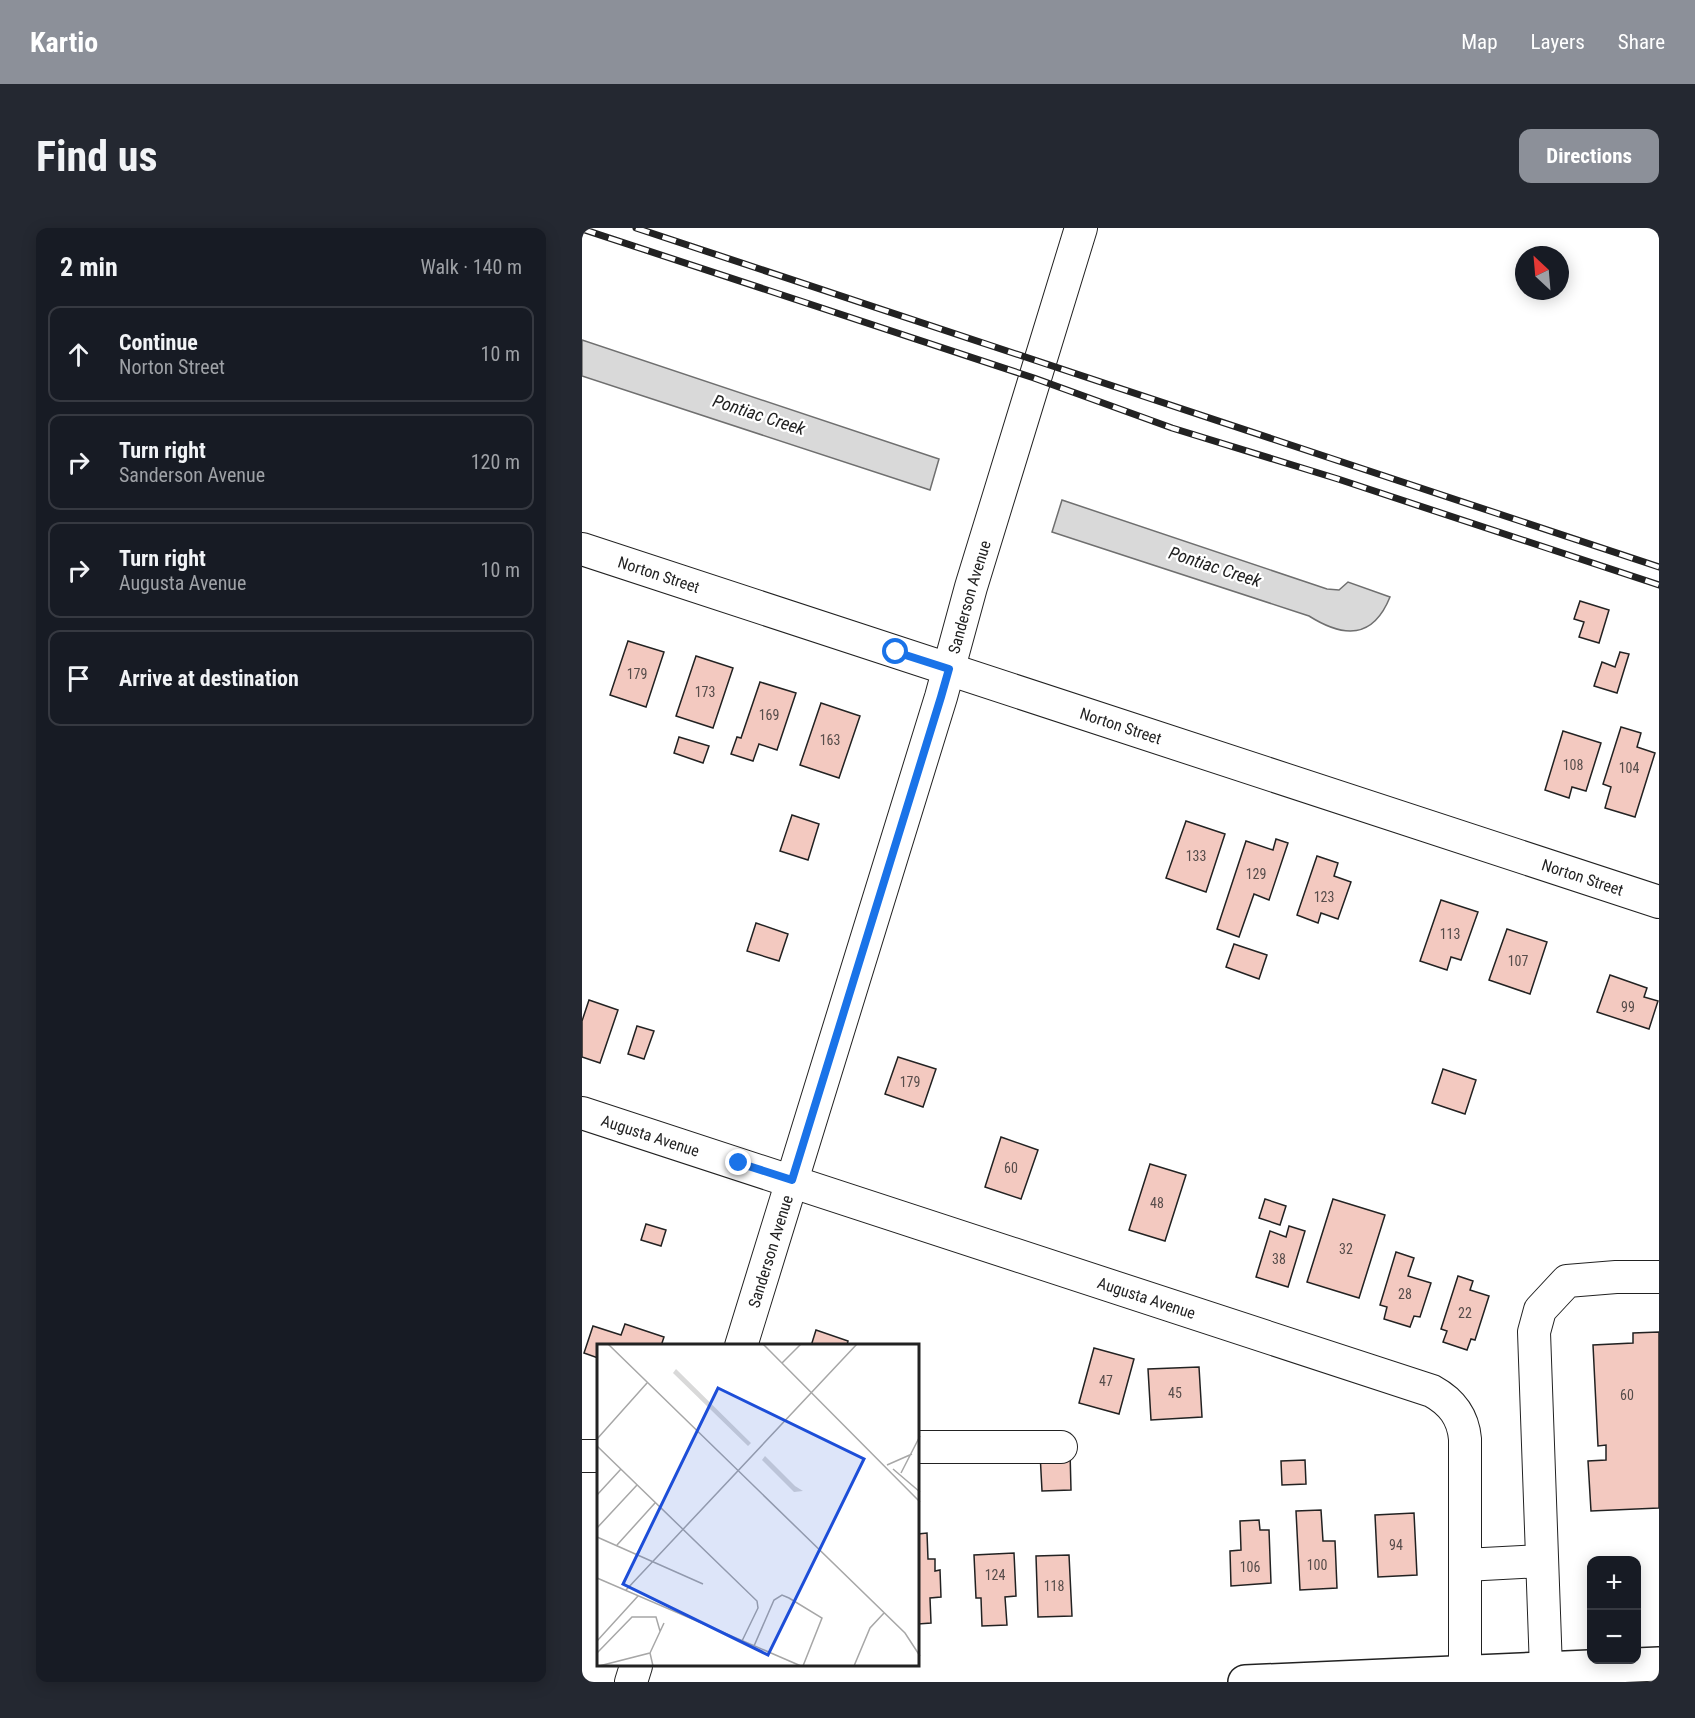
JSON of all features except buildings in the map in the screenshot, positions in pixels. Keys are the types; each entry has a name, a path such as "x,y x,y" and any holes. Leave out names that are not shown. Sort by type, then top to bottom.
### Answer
{"main road":[{"path":"1245,1682 1659,1664"}],"street":[{"name":"Sanderson Avenue","path":"742,1344 949,669 981,555 1081,228"},
{"name":"Norton Street","path":"582,549 1659,902"},
{"name":"Augusta Avenue","path":"582,1113 792,1180 1438,1395 1455,1409 1464,1431 1465,1672"},
{"path":"1546,1668 1534,1332 1540,1310 1566,1281 1616,1277 1659,1277"},
{"path":"920,1447 1061,1448"},
{"path":"1465,1565 1542,1561"},
{"path":"631,1682 635,1667"}],"water":[{"name":"Pontiac Creek","path":"582,340 939,459 930,490 582,376"},
{"name":"Pontiac Creek","path":"1062,500 1327,589 1339,590 1348,582 1390,597 1375,621 1366,627 1346,631 1334,628 1309,616 1052,532"}],"railway":[{"path":"636,228 1659,567"},
{"path":"582,229 1034,378 1172,428 1338,479 1659,585"}],"route":[{"path":"739,1163 792,1180 941,697 949,669 896,652"}]}
